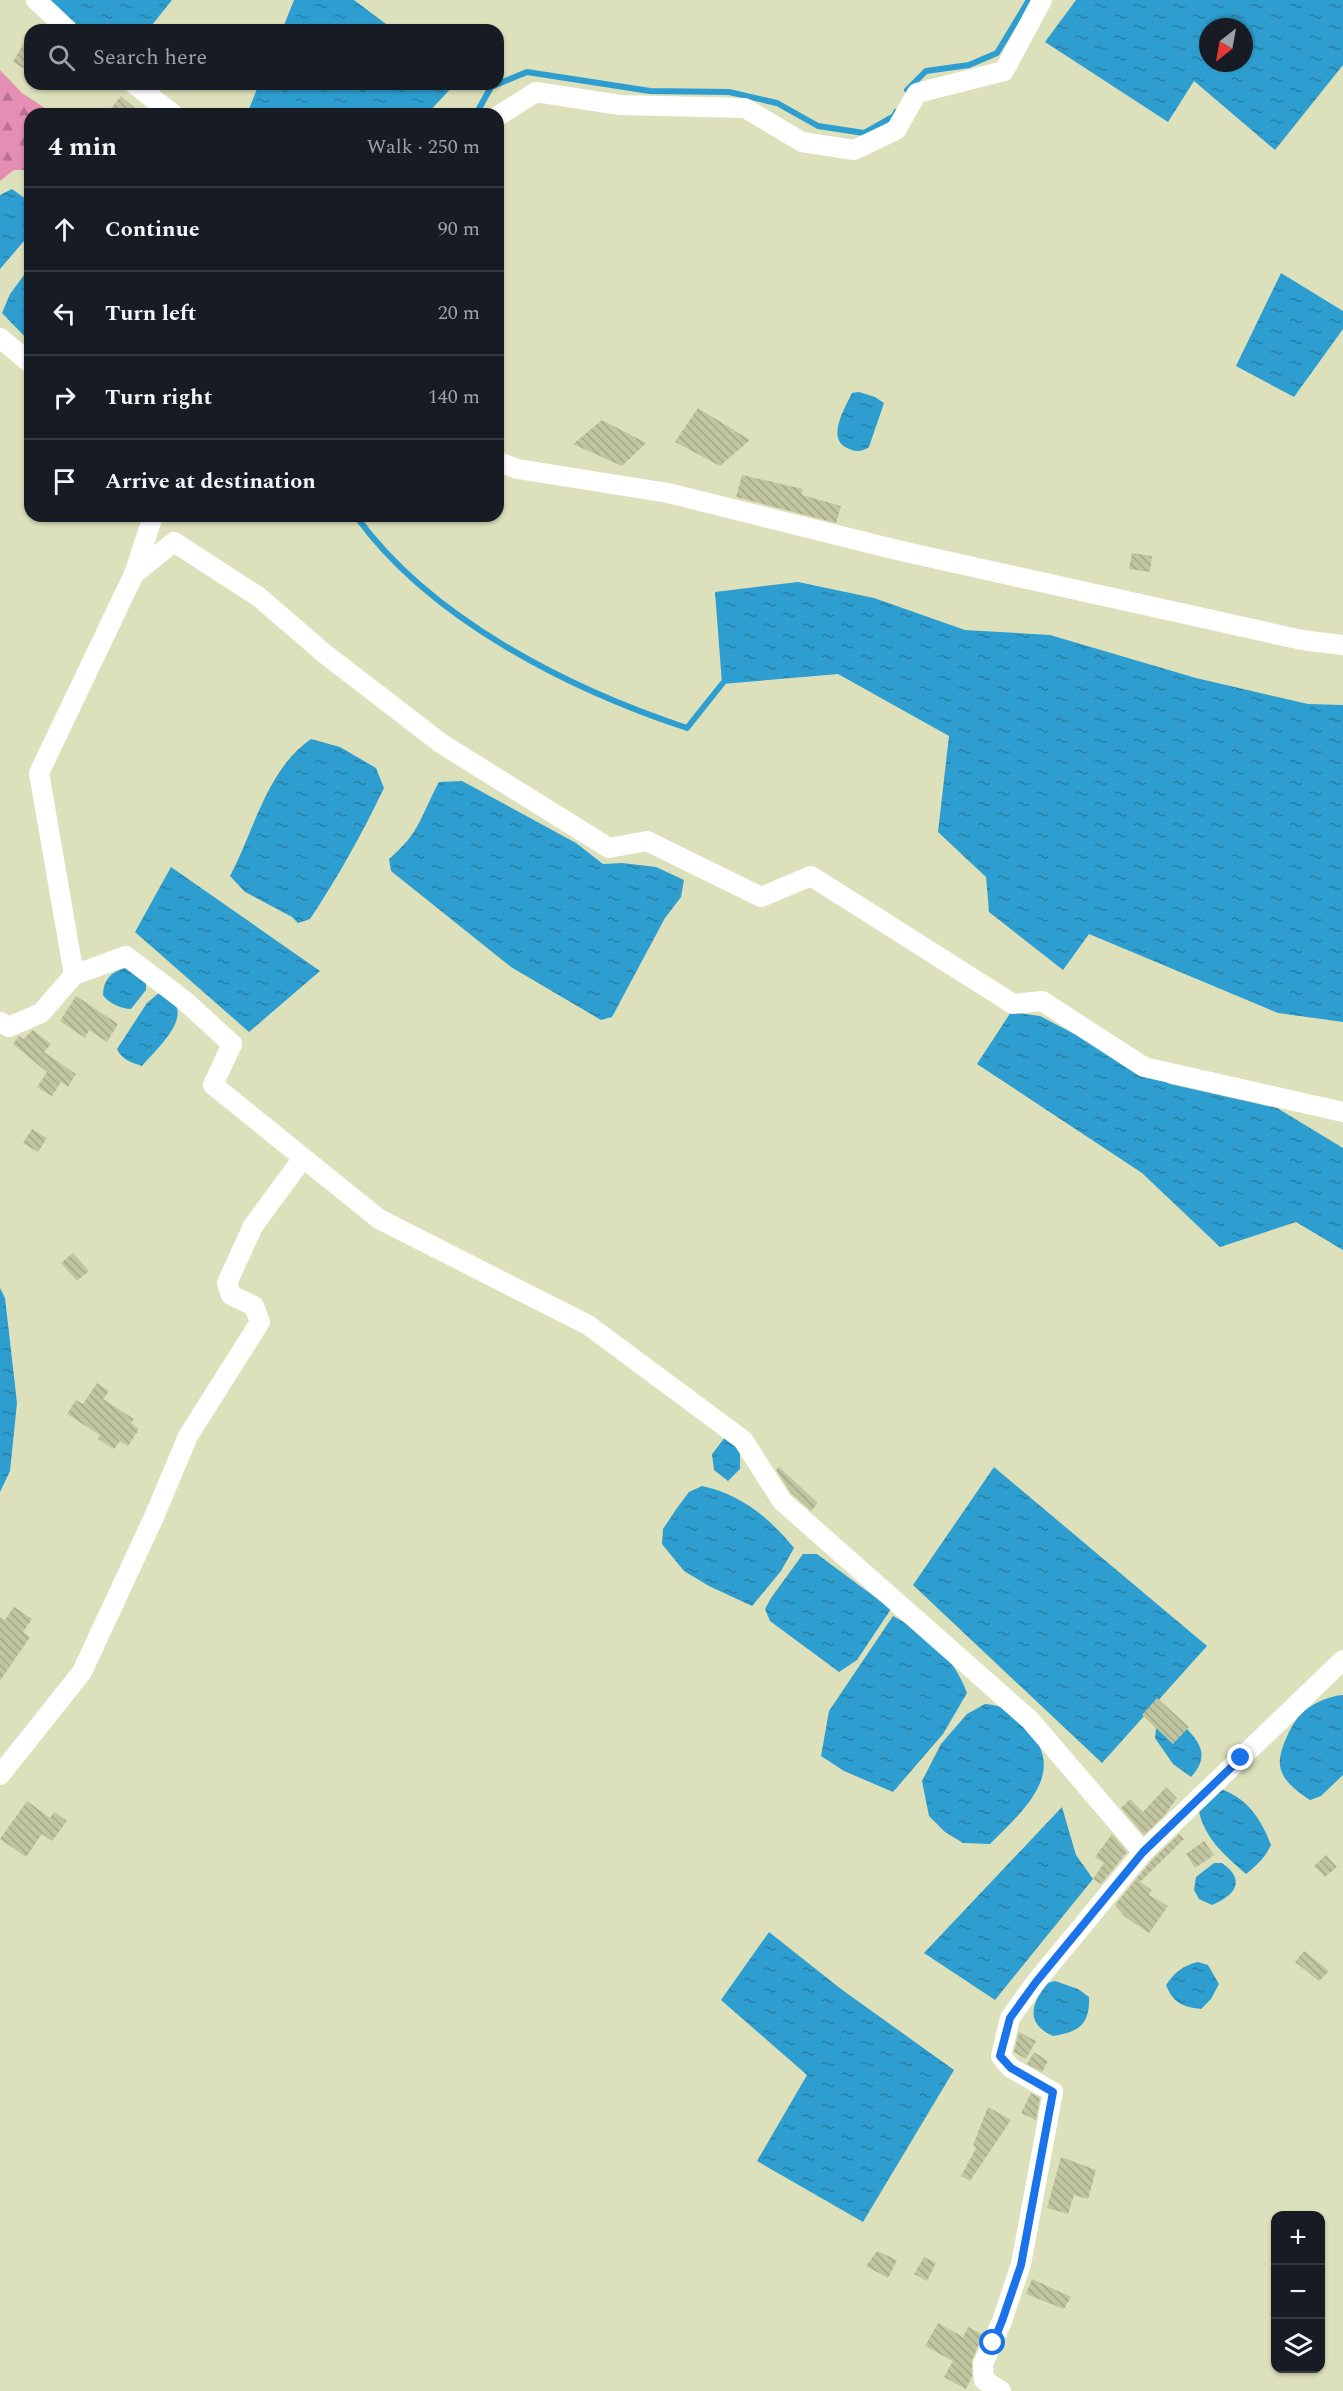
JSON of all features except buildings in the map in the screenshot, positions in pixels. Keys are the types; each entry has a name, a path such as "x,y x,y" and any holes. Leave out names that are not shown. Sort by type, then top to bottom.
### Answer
{"street":[{"path":"36,0 62,24"},
{"path":"504,112 536,92 620,105 745,108 802,142 854,150 896,130 917,93 1004,71 1042,0"},
{"path":"142,90 165,108"},
{"path":"0,338 24,358"},
{"path":"504,464 518,469 668,493 897,550 1302,640 1343,645"},
{"path":"74,975 39,773 134,574 151,522"},
{"path":"134,574 174,542 259,597 325,654 442,744 609,848 647,842 761,897 811,876 1013,1004 1042,1001 1144,1067 1343,1112"},
{"path":"0,1022 9,1027 41,1013 74,975 126,956 185,1001 232,1044 213,1085 379,1220 588,1325 744,1440 782,1501 1030,1720 1143,1852"},
{"path":"0,1775 82,1672 154,1517 188,1436 260,1322 254,1306 231,1295 228,1282 253,1226 303,1158"},
{"path":"1001,2391 984,2380 983,2364 1002,2321 1021,2265 1053,2092 1011,2068 1000,2056 1010,2018 1036,1982 1143,1852 1343,1659"}],"green space":[{"path":"0,70 22,93 45,108 24,108 24,170 14,170 0,181"}],"water":[{"path":"39,0 172,0 153,24 74,24 41,5"},
{"path":"294,0 354,0 386,24 284,24"},
{"path":"1076,0 1343,0 1343,65 1275,150 1194,81 1168,122 1045,42"},
{"path":"257,90 449,90 433,108 249,108"},
{"path":"12,189 24,198 24,241 0,269 0,195"},
{"path":"1281,273 1343,311 1343,329 1294,397 1236,366"},
{"path":"24,275 24,336 2,313 10,294"},
{"path":"859,392 875,397 884,403 869,447 858,451 847,448 841,443 838,430 842,414 852,393"},
{"path":"798,582 874,598 965,630 1050,635 1196,678 1308,704 1343,705 1343,1022 1278,1013 1089,934 1063,970 989,912 986,877 938,832 949,736 838,674 722,684 715,592"},
{"path":"311,739 340,747 376,768 384,788 349,855 310,919 298,923 292,917 245,892 230,876 272,784 296,752"},
{"path":"462,781 576,843 603,864 622,863 656,867 684,880 681,897 665,918 612,1017 601,1020 511,967 391,871 389,859 414,832 439,782"},
{"path":"171,867 320,971 249,1032 135,932"},
{"path":"125,968 138,973 146,983 146,990 131,1009 115,1005 103,995 104,985 109,977"},
{"path":"160,992 172,1000 177,1008 177,1018 166,1039 142,1066 124,1058 117,1049 147,1003"},
{"path":"1011,1012 1040,1016 1170,1084 1277,1108 1343,1148 1343,1250 1296,1222 1220,1247 1142,1173 977,1064"},
{"path":"0,1288 5,1298 17,1403 10,1471 0,1492"},
{"path":"726,1436 736,1441 740,1452 740,1469 728,1481 714,1470 712,1454"},
{"path":"994,1467 1207,1646 1102,1763 913,1585"},
{"path":"702,1486 729,1495 753,1509 775,1527 794,1548 781,1571 752,1606 709,1586 684,1571 662,1544 663,1529 677,1508 689,1492"},
{"path":"803,1554 817,1554 891,1609 857,1660 839,1672 770,1621 765,1609"},
{"path":"893,1616 928,1639 947,1657 967,1693 943,1734 893,1792 844,1771 821,1756 829,1711"},
{"path":"1343,1695 1343,1775 1321,1796 1310,1800 1287,1781 1281,1771 1281,1752 1291,1728 1304,1711 1323,1700"},
{"path":"985,1704 1003,1708 1024,1726 1037,1742 1043,1758 1043,1774 1028,1803 990,1844 963,1843 945,1832 929,1816 922,1781 941,1744 967,1714"},
{"path":"1180,1722 1197,1741 1200,1748 1201,1761 1191,1777 1173,1764 1155,1738 1156,1728"},
{"path":"1221,1789 1246,1804 1258,1818 1271,1845 1260,1861 1246,1874 1215,1844 1200,1817 1198,1806"},
{"path":"1062,1807 1076,1855 1093,1879 995,2000 924,1953"},
{"path":"1214,1863 1222,1863 1234,1875 1236,1881 1235,1887 1227,1897 1212,1905 1199,1899 1194,1890 1196,1877"},
{"path":"769,1932 841,1989 954,2070 863,2222 757,2161 807,2075 721,2000"},
{"path":"1198,1962 1208,1965 1219,1984 1211,1999 1201,2009 1179,2003 1166,1985 1179,1970"},
{"path":"1055,1981 1078,1989 1089,1997 1089,2007 1081,2026 1053,2036 1038,2025 1034,2019 1034,2012 1042,1990 1047,1983"}],"waterway":[{"path":"907,90 926,71 969,65 997,53 1029,0"},
{"path":"504,82 527,72 650,91 729,92 777,103 818,126 864,133 894,116 896,112"},
{"path":"479,108 489,90"},
{"path":"361,522 387,553 422,587 462,618 505,646 596,693 687,728 722,684"}],"route":[{"path":"993,2343 1021,2265 1053,2092 1011,2068 1000,2056 1010,2018 1036,1982 1143,1852 1241,1758"}]}
